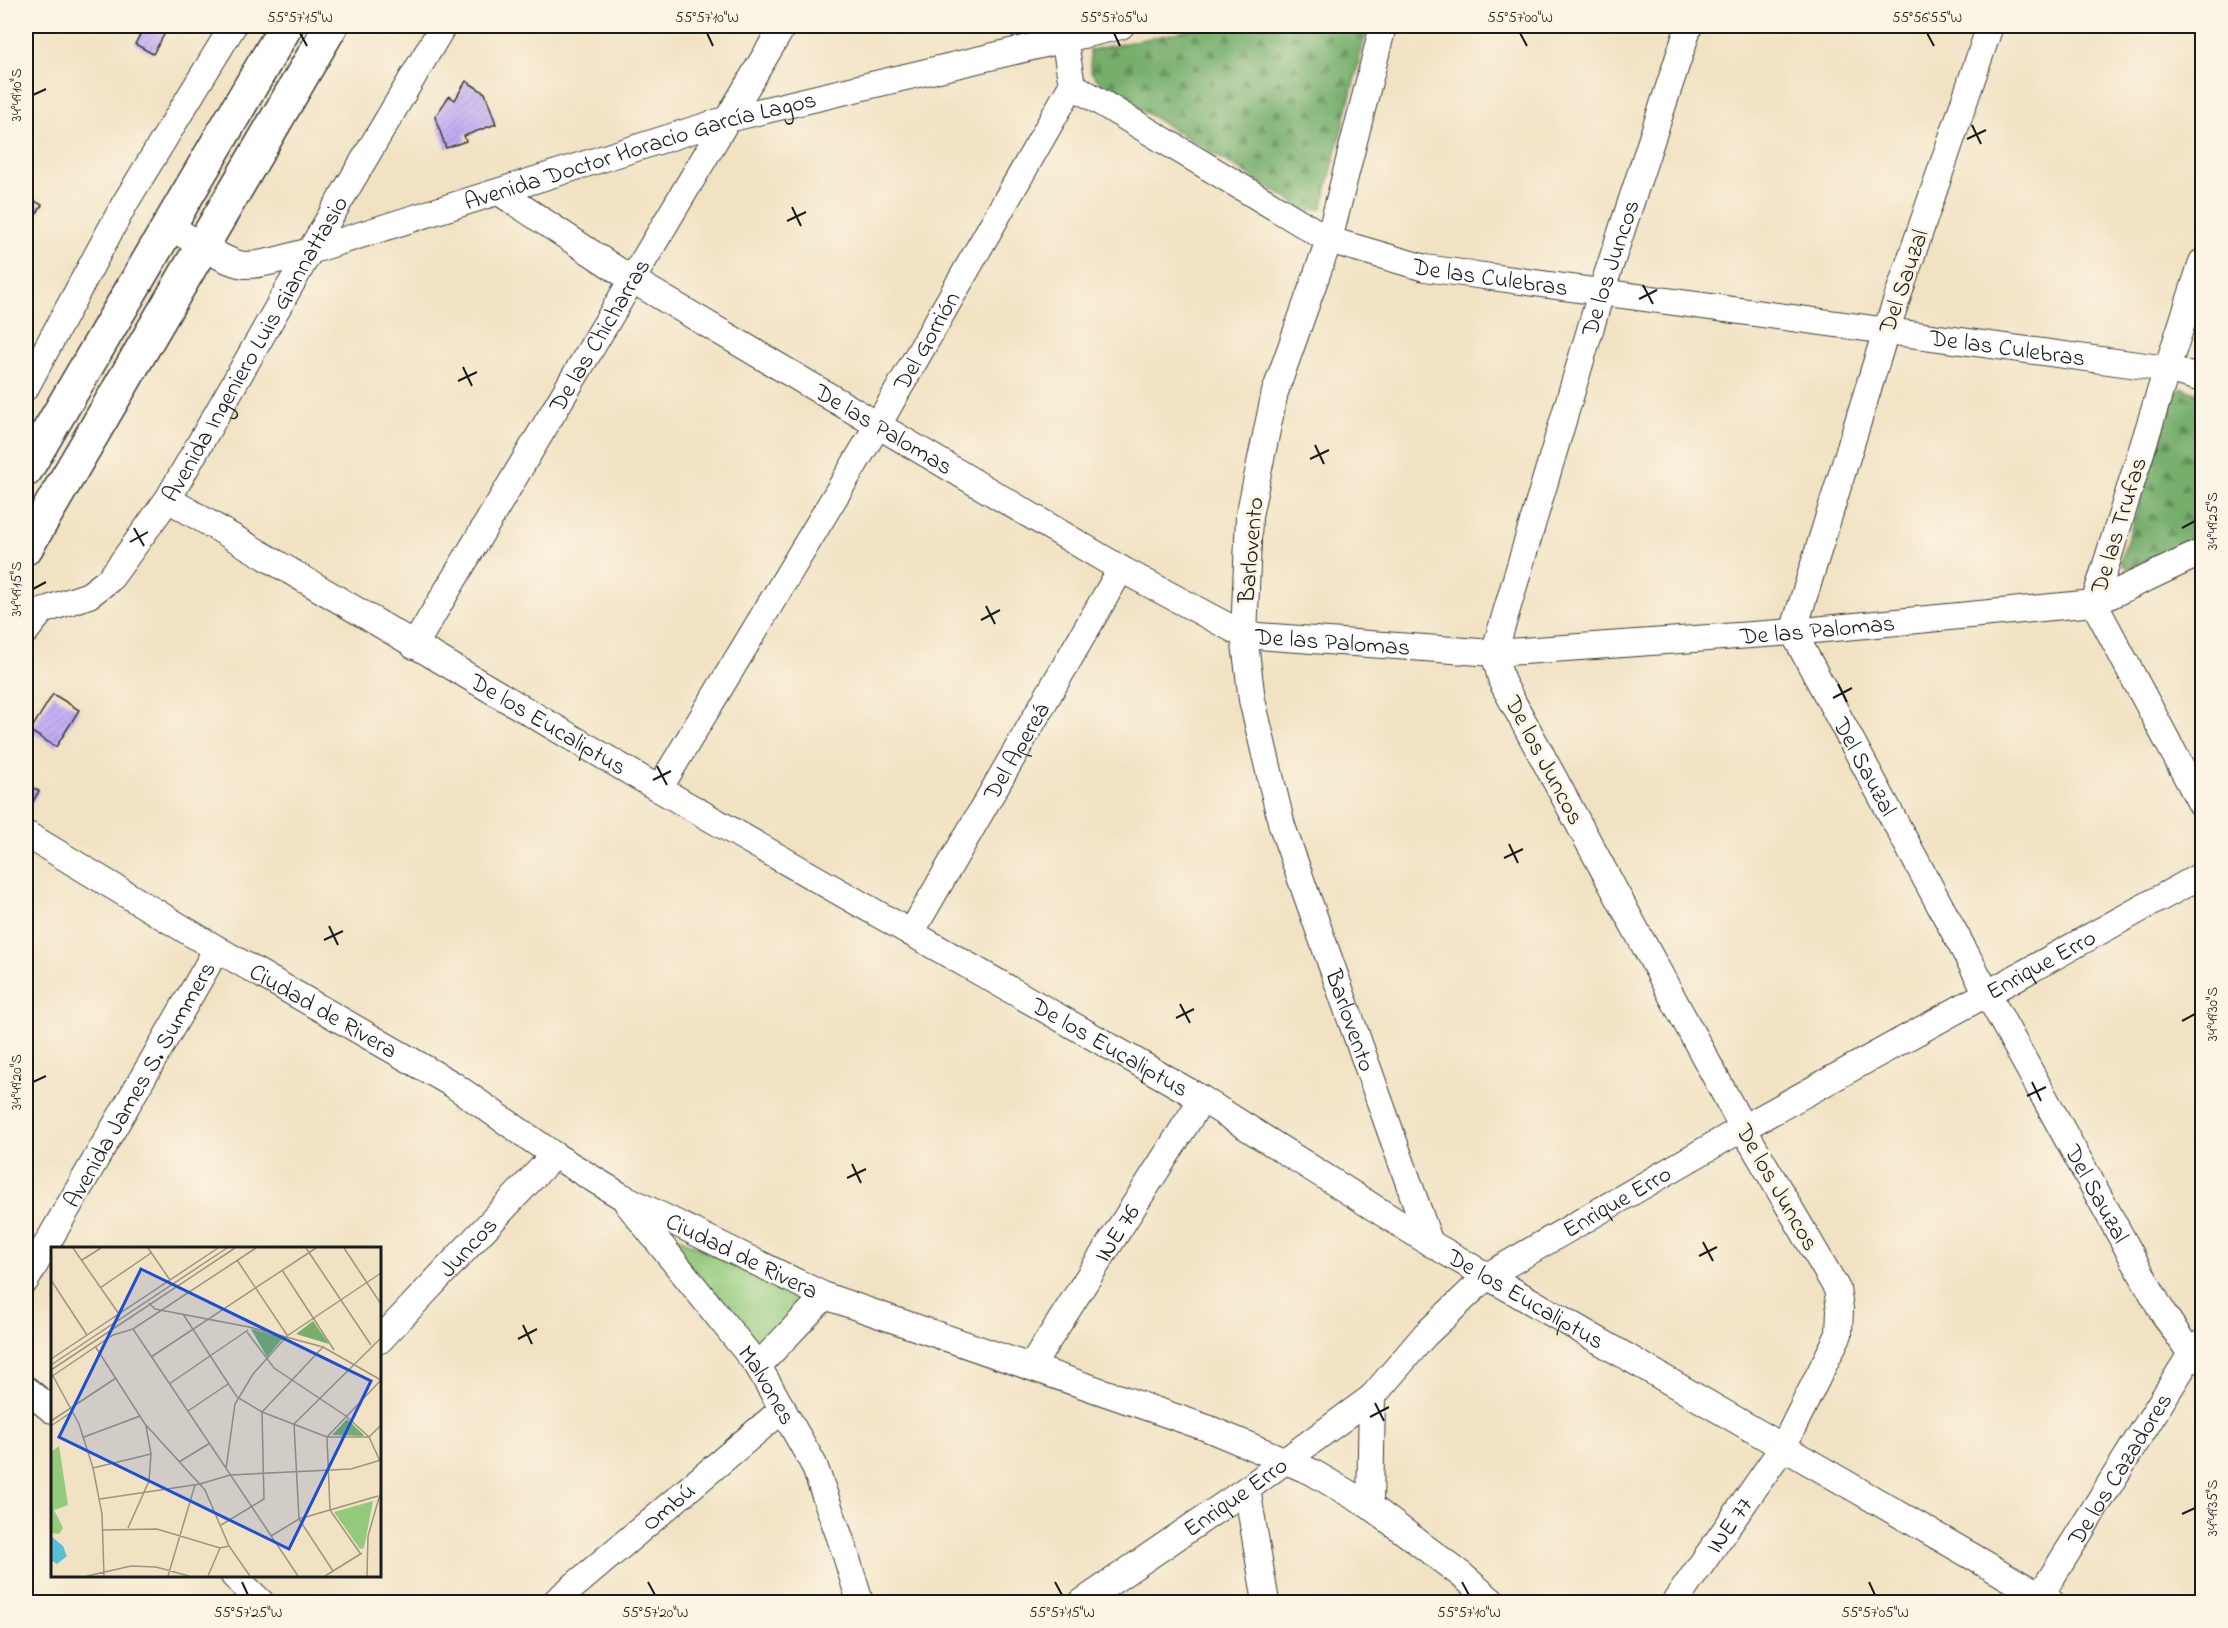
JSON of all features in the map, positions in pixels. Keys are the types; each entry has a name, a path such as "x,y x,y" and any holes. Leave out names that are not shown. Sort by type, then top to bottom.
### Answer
{"main road":[{"path":"26,470 286,26"},
{"path":"26,548 331,26"}],"street":[{"path":"26,387 125,203 233,26"},
{"name":"Avenida Ingeniero Luis Giannattasio","path":"26,631 42,611 89,594 110,579 168,499 310,251 443,26"},
{"name":"De las Chicharras","path":"414,646 783,26"},
{"name":"Avenida Doctor Horacio García Lagos","path":"170,226 225,260 244,265 310,251 728,119 1121,26"},
{"name":"Barlovento","path":"1383,26 1329,240 1275,392 1250,516 1244,635 1252,700 1282,826 1430,1243"},
{"name":"De los Juncos","path":"1689,26 1601,292 1494,653 1502,682 1743,1128 1837,1289 1839,1334 1783,1447"},
{"name":"Del Sauzal","path":"1990,26 1886,332 1793,632 1987,993 2163,1313 2199,1352"},
{"path":"1064,38 1072,85"},
{"name":"De las Culebras","path":"1072,85 1329,240 1425,268 2167,369 2202,379"},
{"name":"Del Gorrión","path":"659,789 878,425 1072,85"},
{"name":"De las Palomas","path":"499,192 631,279 1121,569 1244,635 1494,653 1793,632 2094,603 2202,552"},
{"name":"De las Trufas","path":"2202,262 2094,603 2202,806"},
{"name":"De los Eucaliptus","path":"168,499 659,789 1202,1099 1430,1243 2046,1599"},
{"name":"Del Apereá","path":"911,933 1121,569"},
{"name":"Ciudad de Rivera","path":"26,834 217,949 452,1084 554,1155 621,1196 825,1296 1207,1428 1312,1472 1370,1506 1463,1576 1492,1602"},
{"name":"Enrique Erro","path":"1082,1602 1247,1489 1372,1397 1425,1335 1487,1276 1743,1128 2202,875"},
{"name":"Avenida James S. Summers","path":"26,1280 217,949"},
{"name":"INE 76","path":"1031,1366 1202,1099"},
{"name":"Juncos","path":"381,1339 554,1155"},
{"name":"Malvones","path":"621,1196 758,1366 814,1465 860,1602"},
{"path":"758,1366 825,1296"},
{"name":"De los Cazadores","path":"2046,1599 2199,1352"},
{"path":"26,1389 51,1409"},
{"path":"1370,1506 1372,1397"},
{"name":"Ombú","path":"555,1602 783,1409"},
{"name":"INE 77","path":"1675,1602 1783,1447"},
{"path":"1247,1489 1266,1602"},
{"path":"236,1577 261,1602"}],"green space":[{"path":"1210,26 1368,26 1322,208 1306,210 1105,88 1091,72 1090,50"},
{"path":"2183,388 2202,394 2202,536 2127,569 2120,562 2176,392"},
{"path":"671,1234 801,1300 800,1309 760,1348 669,1240"}],"building":[{"path":"145,26 169,26 153,54 135,44"},
{"path":"466,81 485,93 496,124 464,136 466,141 446,148 435,117 449,96 455,100"},
{"path":"26,196 42,205 28,228 26,227"},
{"path":"53,694 79,710 56,747 30,731"},
{"path":"26,784 39,791 31,805 26,801"}]}
